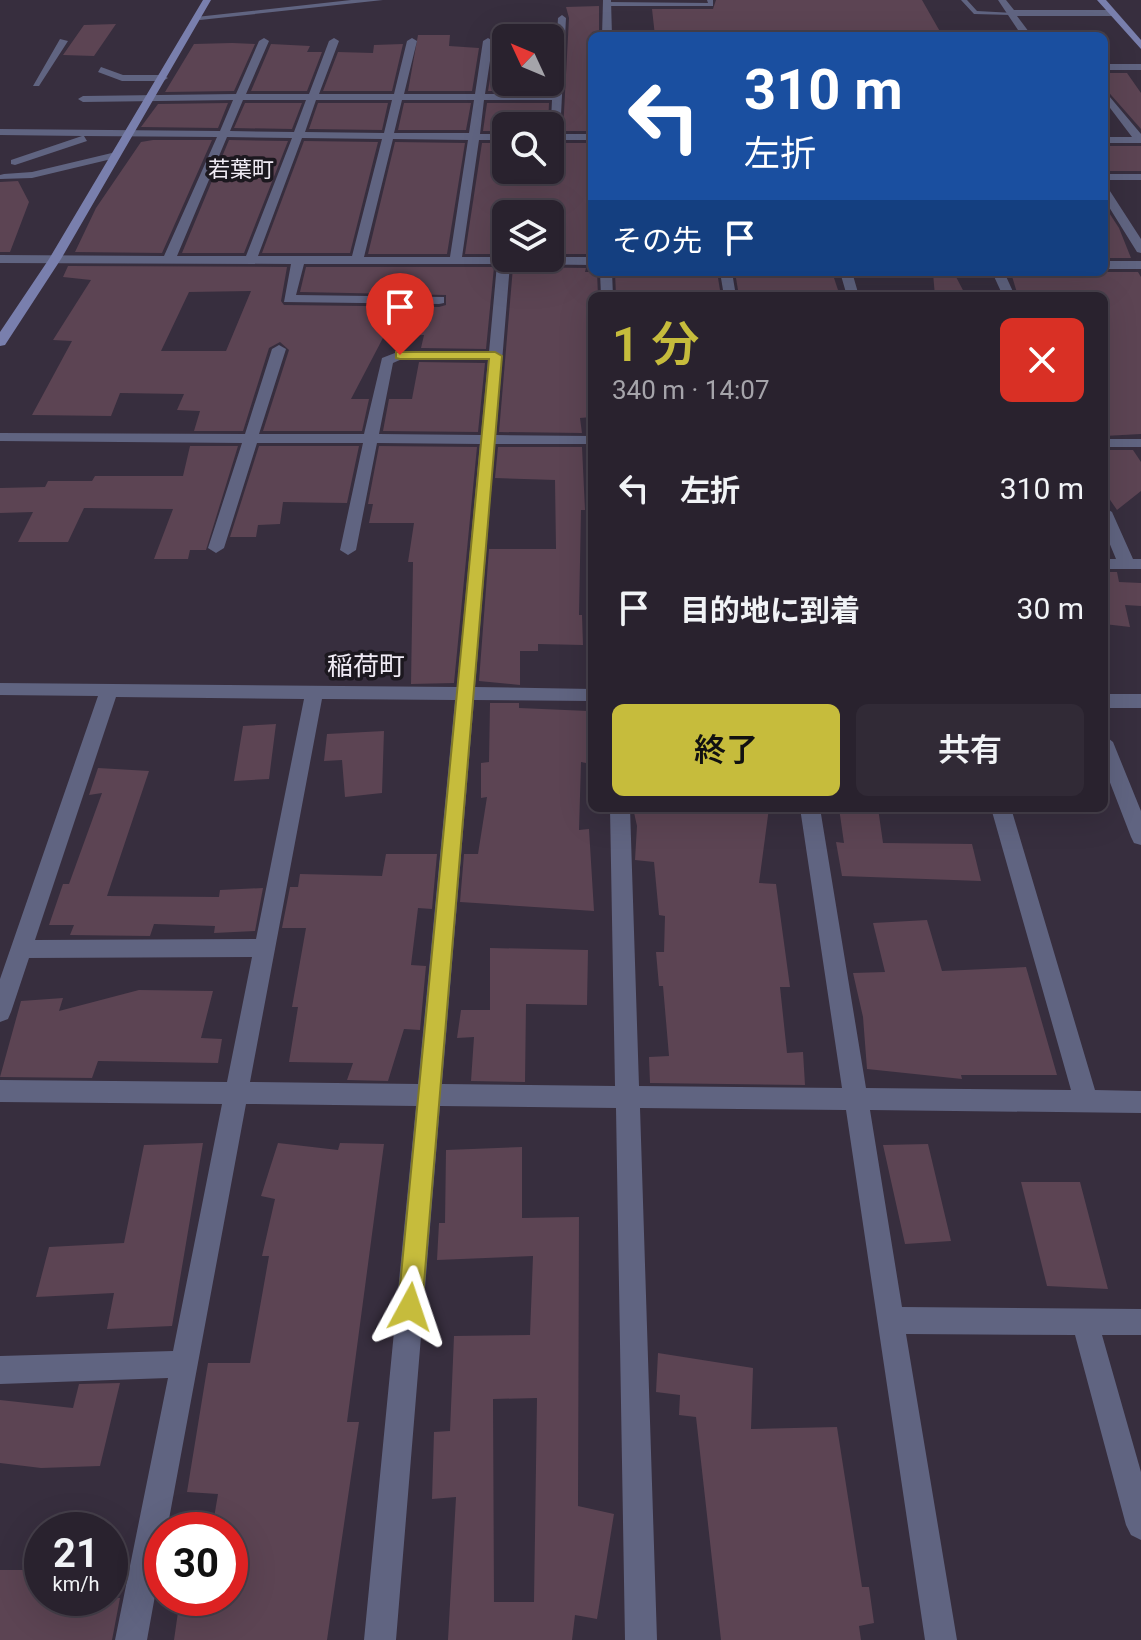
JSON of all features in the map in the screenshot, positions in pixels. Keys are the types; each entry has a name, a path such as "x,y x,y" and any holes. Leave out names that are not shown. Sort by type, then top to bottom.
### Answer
{"street":[{"path":"0,342 55,259 200,17 207,0"},
{"path":"200,17 379,0"},
{"path":"1002,0 1024,32"},
{"path":"1101,0 1141,46"},
{"path":"607,2 607,32"},
{"path":"1011,13 1112,13"},
{"path":"555,112 562,18"},
{"path":"36,84 63,41"},
{"path":"170,257 264,41"},
{"path":"251,258 334,41"},
{"path":"357,259 412,41"},
{"path":"456,259 488,41"},
{"path":"1108,67 1141,67"},
{"path":"101,70 122,78 163,78"},
{"path":"83,99 557,97"},
{"path":"1108,98 1141,140"},
{"path":"0,132 492,137"},
{"path":"2,180 36,133"},
{"path":"15,162 96,134"},
{"path":"564,137 588,137"},
{"path":"1108,140 1141,140"},
{"path":"2,180 22,178 82,159 116,155"},
{"path":"1108,177 1141,177"},
{"path":"1108,196 1141,249"},
{"path":"299,258 289,299 439,300"},
{"path":"0,259 492,260"},
{"path":"564,261 588,261"},
{"path":"1108,265 1141,265"},
{"path":"380,1640 503,272"},
{"path":"216,548 279,349"},
{"path":"348,550 387,361 400,355 495,356"},
{"path":"0,437 588,440"},
{"path":"1108,443 1141,443"},
{"path":"1108,519 1134,564 1108,564"},
{"path":"0,689 588,695"},
{"path":"0,1012 109,690"},
{"path":"131,1640 314,692"},
{"path":"1108,701 1141,701"},
{"path":"1108,752 1141,837"},
{"path":"620,812 641,1640"},
{"path":"811,812 941,1640"},
{"path":"1002,812 1086,1101"},
{"path":"21,949 265,948"},
{"path":"0,1091 1141,1102"},
{"path":"890,1320 1141,1322"},
{"path":"1085,1321 1141,1525"},
{"path":"0,1370 184,1364"}],"lane":[{"path":"607,2 711,5 710,0"},
{"path":"964,0 971,11 1011,13"}],"building":[{"path":"716,0 922,0 940,32 655,32 652,9 713,9"},
{"path":"599,6 599,31 588,32 588,131 564,131 569,18 566,7"},
{"path":"116,24 94,56 63,55 84,25"},
{"path":"418,35 450,35 449,46 479,48 472,91 408,91"},
{"path":"194,44 255,44 234,91 165,92"},
{"path":"271,44 310,46 307,52 322,52 307,91 251,91"},
{"path":"403,44 392,91 323,91 338,52 373,53 374,45"},
{"path":"492,67 492,91 488,91"},
{"path":"1108,73 1127,73 1141,93 1141,129 1108,92"},
{"path":"228,103 218,128 141,127 158,104"},
{"path":"245,103 302,103 292,129 234,128"},
{"path":"318,103 388,103 382,130 309,129"},
{"path":"404,103 471,103 466,130 398,130"},
{"path":"487,103 549,103 549,112 492,112 492,131 483,131"},
{"path":"212,140 162,253 75,252 96,208 141,142"},
{"path":"229,140 288,141 244,253 182,253"},
{"path":"304,141 378,142 350,253 262,253"},
{"path":"395,142 465,143 447,254 368,254"},
{"path":"482,143 492,143 492,184 564,184 564,143 586,143 588,254 564,254 564,200 492,200 492,254 465,254"},
{"path":"1108,146 1141,146 1141,171 1108,171"},
{"path":"18,181 29,202 10,252 0,252 0,182"},
{"path":"1108,211 1119,228 1131,258 1108,258"},
{"path":"68,266 287,267 281,301 284,305 439,307 446,305 446,295 300,292 306,267 492,267 494,272 486,349 421,348 424,335 384,336 351,399 369,399 362,431 263,431 289,350 280,342 269,348 243,431 194,431 200,411 177,410 184,394 120,393 111,416 32,415 72,341 53,340 91,280 63,277","holes":["251,291 226,351 161,351 189,292"]},
{"path":"564,268 586,268 588,276 597,276 598,292 588,292 588,417 580,418 582,433 499,432 513,272 564,272"},
{"path":"1108,272 1138,272 1141,277 1141,434 1108,436 1108,292 1017,292 1012,276 1108,276"},
{"path":"615,276 718,276 720,292 616,292"},
{"path":"736,276 833,276 839,292 738,292"},
{"path":"933,276 956,276 964,292 935,292"},
{"path":"419,362 485,363 478,432 383,431 389,399 412,399"},
{"path":"190,446 238,446 206,550 190,550 188,559 154,559 173,509 84,508 68,542 18,542 33,512 0,513 0,488 45,487 48,481 92,481 95,476 183,476"},
{"path":"259,446 359,446 347,503 283,502 280,524 258,525 256,537 230,537"},
{"path":"379,446 477,447 454,683 411,684 413,562 408,562 414,523 369,523 373,504 368,504"},
{"path":"498,447 582,447 585,510 581,510 579,615 582,615 583,645 538,644 538,651 520,651 520,685 479,681 489,549 556,549 555,480 495,478"},
{"path":"1108,450 1133,450 1141,462 1141,491 1117,510 1108,497"},
{"path":"1108,572 1117,572 1119,582 1141,583 1141,606 1125,605 1130,627 1108,624"},
{"path":"490,703 519,703 519,708 588,711 586,763 581,762 579,830 589,829 594,911 460,902 464,854 478,854 487,797 481,798 481,763 489,762"},
{"path":"276,724 269,779 234,781 243,726"},
{"path":"384,731 382,793 345,797 342,760 324,761 327,734"},
{"path":"98,768 149,771 107,896 219,897 220,890 263,888 255,931 214,933 215,926 154,924 150,936 70,935 74,925 49,925 63,884 69,884 102,793 89,795"},
{"path":"634,812 768,812 759,883 776,884 790,987 780,987 787,1053 803,1052 805,1085 650,1083 649,1057 669,1056 663,986 659,986 656,952 664,952 665,916 659,915 654,862 635,860 637,826"},
{"path":"840,812 879,812 883,843 972,844 981,881 842,876 836,842 844,843"},
{"path":"386,854 437,854 432,909 418,908 411,965 426,966 420,1030 404,1029 388,1081 347,1080 353,1063 289,1062 298,1007 292,1007 306,928 282,928 290,887 298,887 300,874 382,876"},
{"path":"927,920 942,971 1026,967 1057,1075 961,1075 962,1079 867,1069 863,1017 853,973 885,972 873,923"},
{"path":"490,948 588,950 587,1005 526,1004 525,1082 471,1081 474,1037 457,1038 461,1010 490,1010"},
{"path":"139,990 213,991 201,1038 222,1039 218,1063 98,1061 92,1078 0,1077 21,1001 63,998 59,1011"},
{"path":"203,1143 172,1326 107,1329 114,1293 36,1297 49,1247 124,1243 144,1145"},
{"path":"278,1143 338,1150 340,1143 384,1144 347,1422 359,1422 327,1640 174,1640 177,1616 248,1616 248,1512 215,1512 218,1494 187,1492 208,1363 250,1363 269,1256 262,1256 275,1199 261,1196"},
{"path":"928,1144 951,1241 905,1244 883,1145"},
{"path":"522,1147 522,1218 579,1217 578,1506 614,1514 597,1619 575,1615 572,1640 448,1640 456,1497 432,1499 434,1432 450,1431 454,1336 530,1335 533,1256 437,1260 439,1223 445,1223 446,1150","holes":["537,1398 534,1602 494,1602 493,1399"]},
{"path":"1021,1182 1080,1182 1108,1289 1047,1286"},
{"path":"658,1353 753,1368 751,1429 837,1427 862,1587 869,1587 874,1623 859,1626 861,1640 721,1640 696,1417 679,1415 680,1395 656,1392"},
{"path":"120,1383 100,1466 41,1468 0,1463 0,1400 73,1408 79,1384"},
{"path":"0,1570 24,1570 24,1616 117,1616 112,1640 0,1640"}],"district":[{"name":"若葉町","path":"241,169"},
{"name":"稲荷町","path":"366,666"}],"route":[{"path":"400,355 495,356 410,1307"}]}
